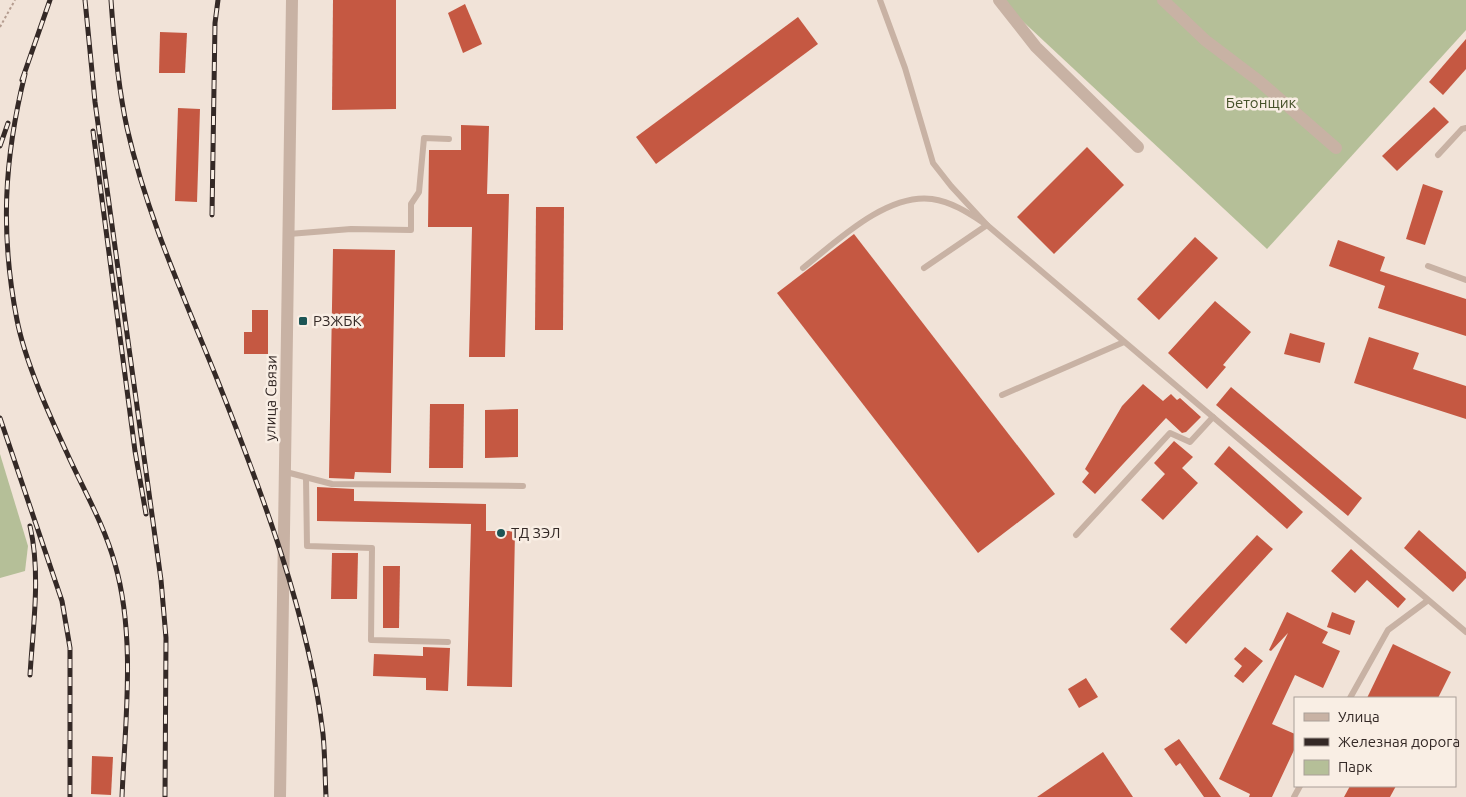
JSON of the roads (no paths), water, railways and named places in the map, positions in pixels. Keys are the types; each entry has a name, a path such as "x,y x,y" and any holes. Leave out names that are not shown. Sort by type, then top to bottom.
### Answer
{"street":[{"name":"улица Связи","path":"280,797 292,0"},
{"path":"999,0 1036,48 1138,147"},
{"path":"1163,0 1205,40 1259,81 1336,148"}],"lane":[{"path":"880,0 905,68 933,163 987,225"},
{"path":"1438,155 1462,129 1466,128"},
{"path":"289,234 351,229 411,230 411,204 420,192 424,138 449,139"},
{"path":"803,268 861,222 900,202 931,199 960,208 987,225 1427,601 1466,632"},
{"path":"924,268 987,225"},
{"path":"1428,266 1466,280"},
{"path":"1002,395 1124,342"},
{"path":"1076,535 1170,433 1190,442 1213,417"},
{"path":"286,472 332,484 523,486"},
{"path":"306,478 307,546 372,548 371,640 448,642"},
{"path":"1351,697 1388,630 1427,601"}],"railway":[{"path":"22,80 50,0"},
{"path":"85,0 95,102 161,580 166,638 165,797"},
{"path":"111,0 124,112 135,161 167,256 250,465 295,599 316,689 323,734 326,797"},
{"path":"212,215 215,23 218,0"},
{"path":"25,74 12,136 7,196 8,257 12,288 17,320 31,369 52,420 93,507 115,564 125,621 128,680 122,797"},
{"path":"0,146 8,123"},
{"path":"93,131 135,451 146,514"},
{"path":"0,418 62,601 70,648 70,797"},
{"path":"30,526 36,581 30,675"}],"place":[{"name":"РЗЖБК","path":"303,321"},
{"name":"ТД ЗЭЛ","path":"501,533"}],"park label":[{"name":"Бетонщик","path":"1261,103"}]}
